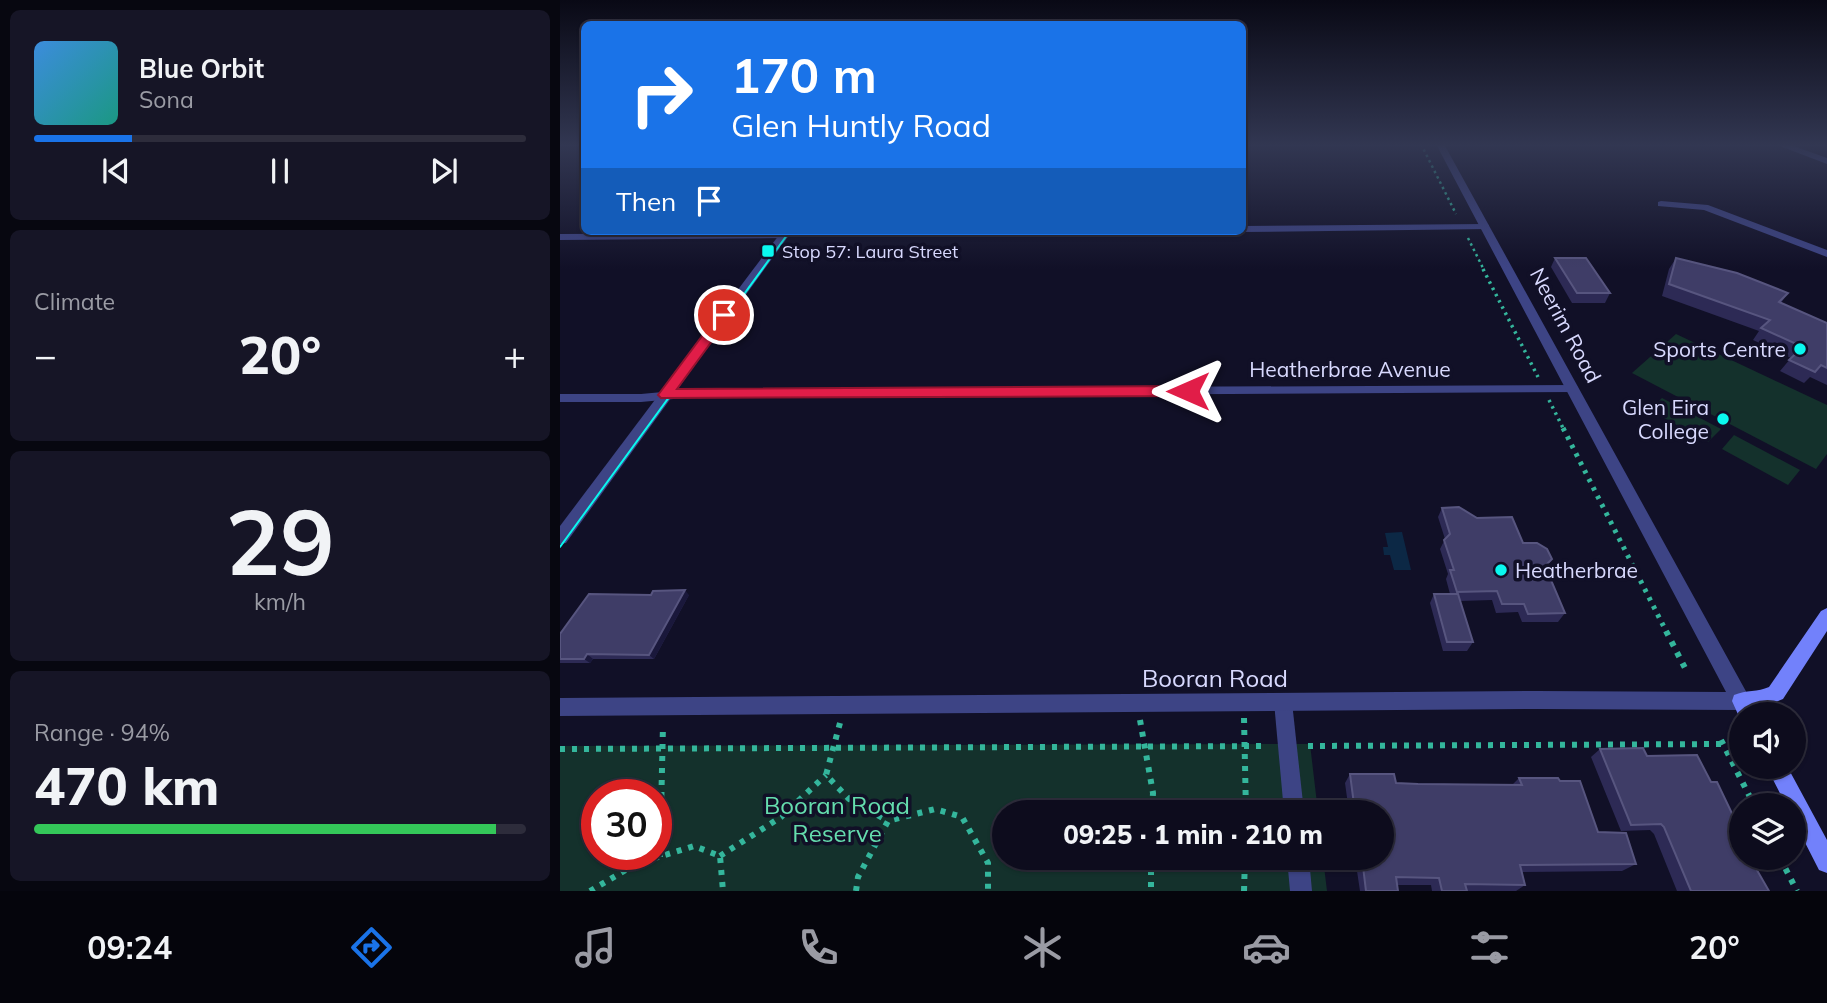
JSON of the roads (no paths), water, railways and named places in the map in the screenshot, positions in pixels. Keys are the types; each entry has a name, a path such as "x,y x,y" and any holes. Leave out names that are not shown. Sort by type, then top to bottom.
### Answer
{"main road":[{"name":"Booran Road","path":"1757,702 1776,693 1827,616"},
{"path":"1783,779 1827,862"}],"street":[{"name":"Neerim Road","path":"1463,186 1742,702"},
{"path":"1661,204 1705,207 1827,254"},
{"path":"1246,229 1485,227"},
{"path":"560,237 672,235"},
{"path":"560,538 784,235"},
{"name":"Heatherbrae Avenue","path":"560,398 1572,389"},
{"path":"1283,702 1293,800"},
{"name":"Booran Road","path":"560,707 1283,702 1729,708"},
{"path":"1299,870 1301,891"}],"water":[{"path":"1402,532 1411,570 1394,570 1390,555 1384,555 1383,547 1388,547 1385,533"}],"tram line":[{"path":"560,547 787,235"}],"place":[{"name":"Stop 57: Laura Street","path":"768,251"},
{"name":"Sports Centre","path":"1800,349"},
{"name":"Glen Eira College","path":"1723,419"},
{"name":"Heatherbrae","path":"1501,570"}],"park label":[{"name":"Booran Road Reserve","path":"837,819"}]}
